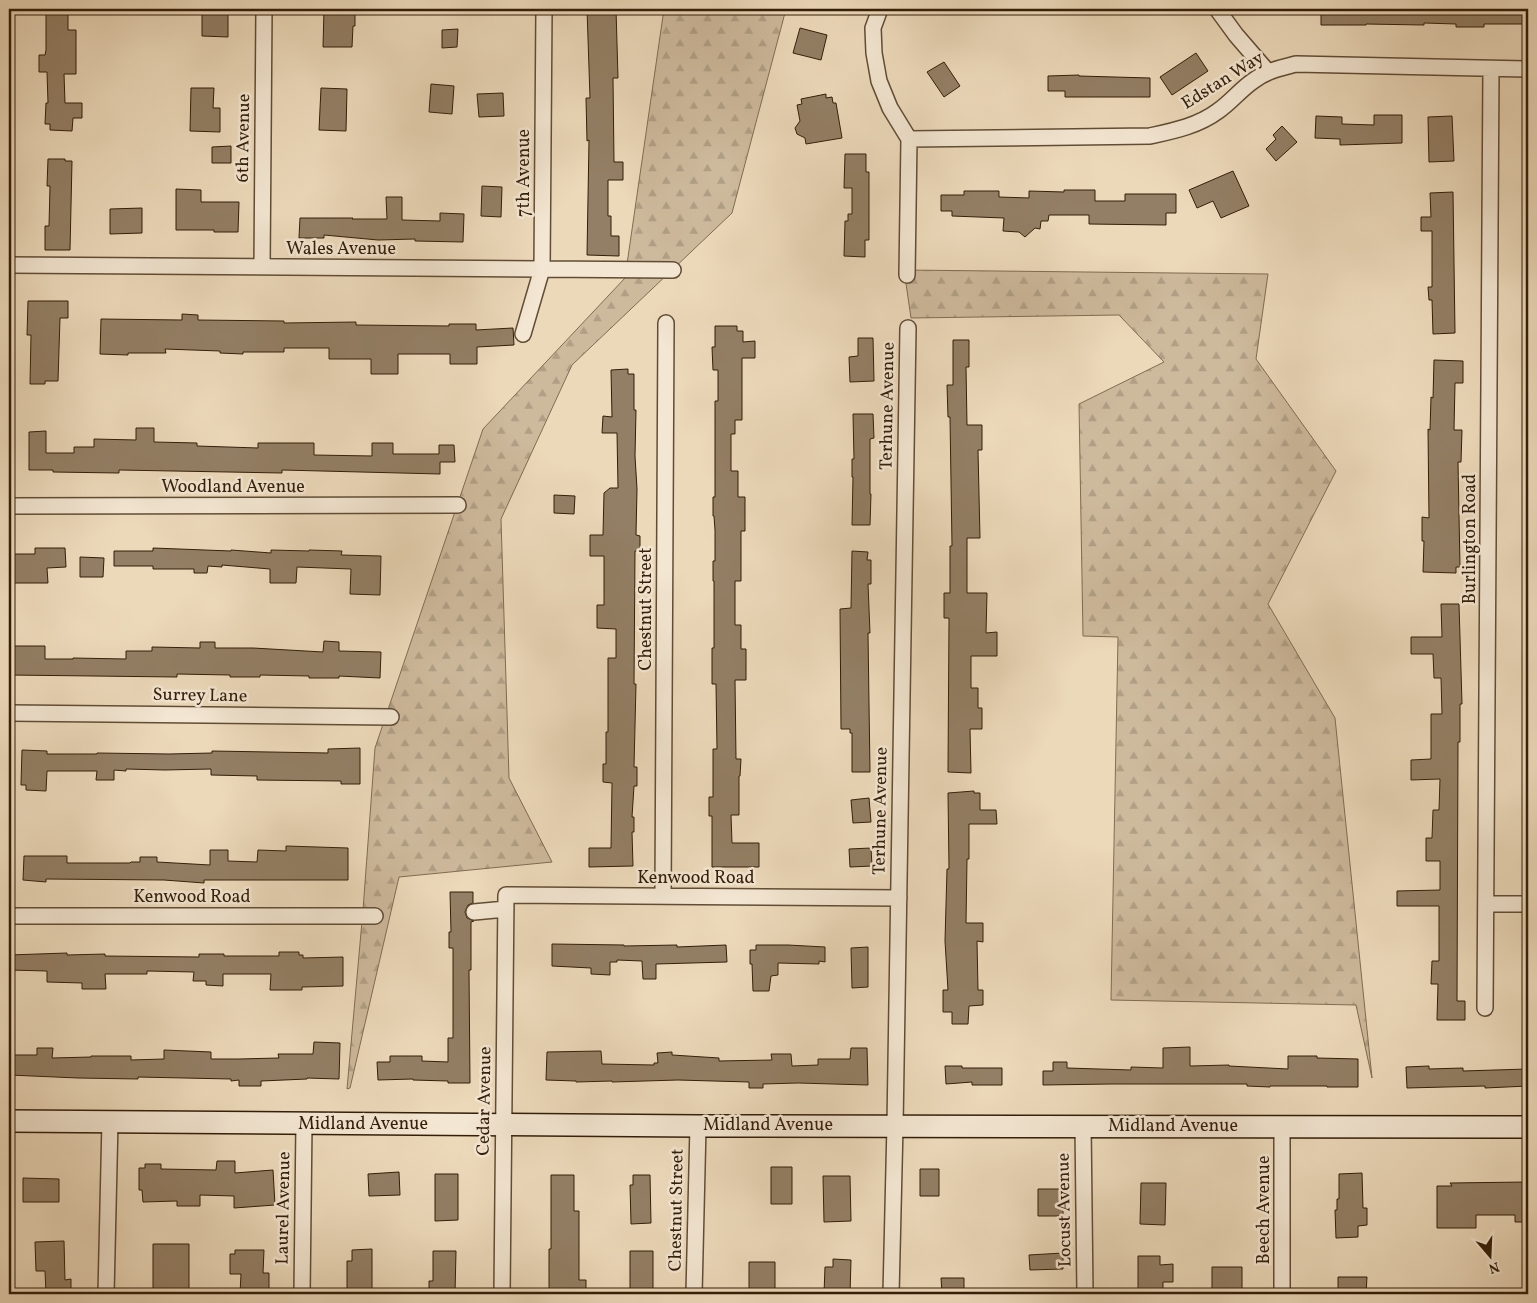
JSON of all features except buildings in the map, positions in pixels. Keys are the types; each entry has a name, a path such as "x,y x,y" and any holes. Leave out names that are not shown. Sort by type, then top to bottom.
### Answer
{"street":[{"name":"6th Avenue","path":"262,267 264,9"},
{"name":"7th Avenue","path":"523,334 542,269 544,9"},
{"path":"880,9 873,28 874,53 879,81 890,108 909,139 907,275"},
{"path":"1218,9 1236,35 1268,72"},
{"name":"Edstan Way","path":"909,139 1150,136 1174,131 1196,123 1218,112 1253,81 1268,72 1296,64 1528,69"},
{"name":"Burlington Road","path":"1485,1008 1491,69"},
{"name":"Wales Avenue","path":"9,265 673,270"},
{"name":"Chestnut Street","path":"663,896 666,323"},
{"name":"Terhune Avenue","path":"891,1294 908,328"},
{"name":"Woodland Avenue","path":"9,506 458,505"},
{"name":"Surrey Lane","path":"9,713 391,718"},
{"name":"Kenwood Road","path":"506,909 506,895 899,898"},
{"path":"1486,904 1528,904"},
{"path":"474,912 506,909"},
{"name":"Cedar Avenue","path":"502,1294 506,909"},
{"name":"Kenwood Road","path":"9,916 376,916"},
{"name":"Midland Avenue","path":"9,1121 698,1126 1528,1126"},
{"path":"106,1294 110,1121"},
{"name":"Laurel Avenue","path":"302,1294 304,1123"},
{"name":"Locust Avenue","path":"1083,1125 1085,1294"},
{"name":"Chestnut Street","path":"694,1294 698,1126"},
{"name":"Beech Avenue","path":"1282,1126 1282,1294"}],"green space":[{"path":"664,9 786,9 732,213 572,365 501,519 509,778 552,862 399,877 350,1088 347,1089 375,748 483,429 625,278"},
{"path":"904,270 1268,274 1256,359 1336,471 1268,604 1335,718 1372,1078 1356,1005 1111,1000 1118,637 1083,636 1079,404 1164,362 1119,315 911,318"}]}
